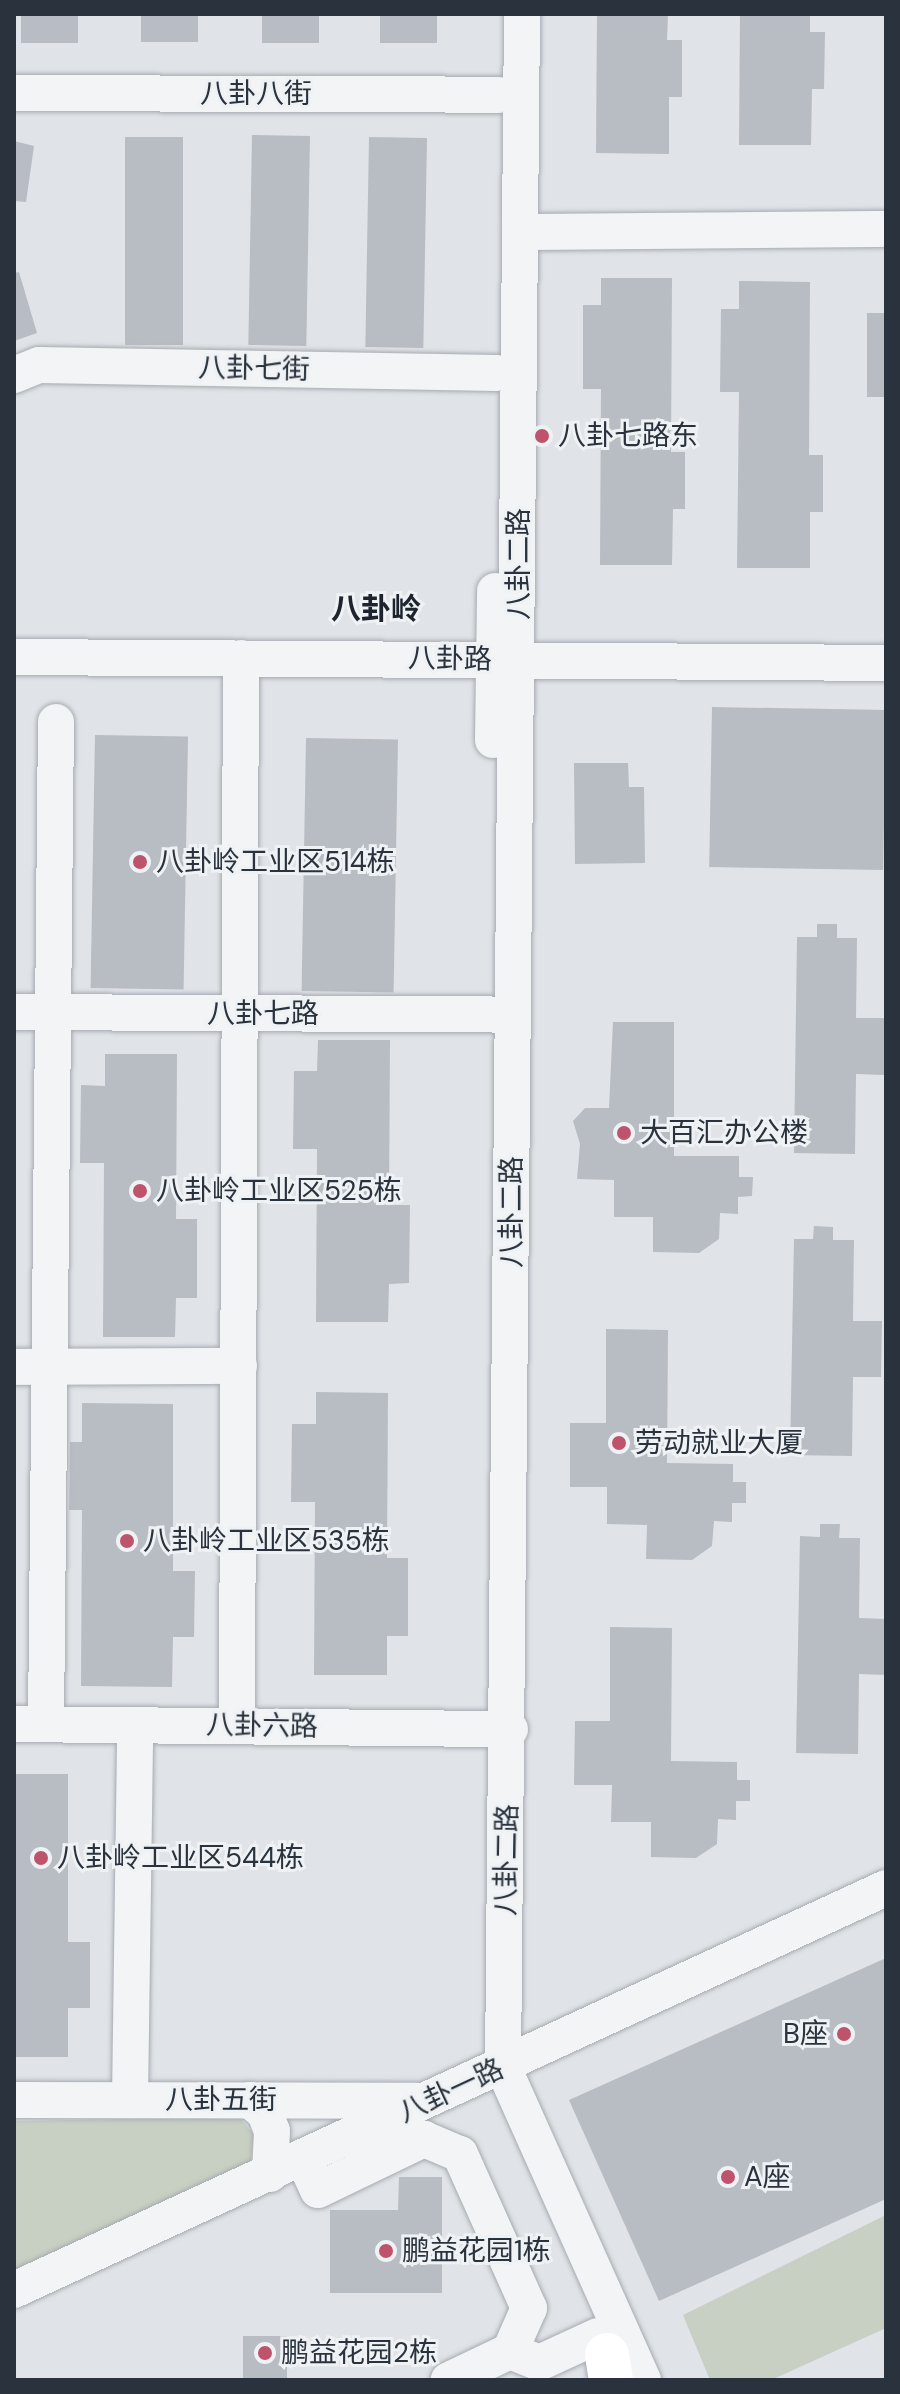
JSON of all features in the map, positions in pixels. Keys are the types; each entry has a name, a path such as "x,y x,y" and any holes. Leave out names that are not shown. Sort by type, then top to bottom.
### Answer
{"street":[{"name":"八卦二路","path":"500,14 497,373 506,659"},
{"name":"八卦二路","path":"522,14 520,232 506,659 492,2072 608,2363"},
{"name":"八卦八街","path":"14,93 498,95"},
{"path":"520,232 886,229"},
{"name":"八卦七街","path":"14,375 39,365 497,373"},
{"name":"八卦路","path":"14,657 886,663"},
{"path":"237,1726 241,658"},
{"path":"30,1724 50,1367 56,722"},
{"name":"八卦七路","path":"14,1012 501,1015"},
{"path":"14,1367 239,1366"},
{"name":"八卦六路","path":"30,1724 497,1729"},
{"path":"130,2100 135,1725"},
{"name":"八卦一路","path":"14,2290 886,1888"},
{"name":"八卦二路","path":"492,2072 643,2380"},
{"name":"八卦五街","path":"14,2100 429,2101"},
{"path":"250,2100 265,2113 272,2131 270,2174"},
{"path":"303,2158 318,2190 424,2139 460,2154 529,2308 510,2351 449,2380"},
{"path":"510,2351 539,2363 608,2363"}],"green space":[{"path":"239,2117 254,2135 250,2165 76,2241 14,2275 14,2121"},
{"path":"886,2215 886,2328 771,2380 710,2380 683,2315"}],"building":[{"path":"21,14 78,14 78,43 21,43"},
{"path":"141,14 198,14 198,42 141,42"},
{"path":"262,14 319,14 319,43 262,43"},
{"path":"380,14 437,14 437,43 380,43"},
{"path":"597,14 668,14 667,40 682,40 682,97 669,97 669,154 596,153"},
{"path":"740,14 810,14 810,32 825,32 824,89 812,89 811,145 739,145"},
{"path":"252,135 310,136 306,346 248,345"},
{"path":"125,137 183,137 183,345 125,345"},
{"path":"369,137 427,138 423,348 365,347"},
{"path":"14,141 34,146 26,202 14,201"},
{"path":"19,272 37,333 14,341 14,273"},
{"path":"601,278 672,278 671,452 685,452 685,509 673,509 672,565 600,565 601,389 583,389 583,305 601,305"},
{"path":"739,281 810,282 809,455 823,455 823,512 810,512 810,568 737,568 739,392 720,392 721,309 739,309"},
{"path":"867,313 886,313 886,397 867,397"},
{"path":"712,707 886,710 883,870 709,867"},
{"name":"八卦岭工业区514栋","path":"95,735 188,737 184,990 91,988"},
{"path":"306,738 398,740 394,993 302,991"},
{"path":"574,763 628,763 629,787 644,787 645,863 575,864"},
{"path":"817,924 837,924 837,938 857,938 856,1018 885,1018 884,1075 856,1074 855,1154 794,1153 797,937 817,937"},
{"name":"大百汇办公楼","path":"613,1022 674,1022 674,1156 739,1156 739,1177 753,1177 752,1196 738,1197 738,1214 720,1213 719,1239 699,1253 653,1252 653,1217 614,1217 614,1180 577,1179 580,1144 573,1121 585,1108 609,1108"},
{"path":"318,1040 390,1040 389,1205 410,1205 409,1283 389,1284 388,1322 316,1322 317,1149 293,1149 294,1071 317,1071"},
{"name":"八卦岭工业区525栋","path":"105,1054 177,1054 176,1219 197,1219 197,1298 176,1298 175,1337 103,1337 104,1163 80,1163 81,1085 105,1086"},
{"path":"814,1226 833,1227 833,1240 854,1240 853,1321 882,1321 881,1377 853,1377 852,1456 790,1455 794,1239 813,1239"},
{"name":"劳动就业大厦","path":"606,1329 668,1330 667,1463 733,1464 733,1482 746,1482 746,1503 732,1503 732,1522 714,1521 712,1546 692,1560 646,1559 647,1525 607,1524 607,1487 570,1487 570,1423 606,1423"},
{"path":"316,1392 388,1393 387,1558 408,1558 408,1636 387,1636 387,1675 314,1675 315,1502 291,1502 292,1424 316,1424"},
{"name":"八卦岭工业区535栋","path":"82,1403 173,1404 173,1571 195,1571 194,1637 173,1637 172,1687 81,1686 82,1510 69,1510 70,1442 82,1442"},
{"path":"820,1524 840,1524 839,1538 860,1538 859,1618 886,1619 886,1675 859,1674 858,1754 796,1753 800,1536 820,1537"},
{"path":"610,1627 672,1628 671,1761 737,1762 737,1780 750,1780 750,1801 736,1801 736,1820 718,1819 717,1844 696,1858 651,1857 651,1822 611,1822 612,1785 574,1785 575,1721 610,1721"},
{"name":"八卦岭工业区544栋","path":"14,1774 68,1774 68,1942 90,1942 90,2008 68,2008 68,2057 14,2057"},
{"path":"886,1958 886,2199 659,2301 569,2100"},
{"name":"鹏益花园1栋","path":"399,2177 442,2177 442,2293 330,2293 330,2210 398,2210"},
{"name":"鹏益花园2栋","path":"243,2336 287,2336 287,2380 243,2380"}],"place":[{"name":"八卦七路东","path":"542,436"},
{"name":"八卦岭工业区514栋","path":"140,862"},
{"name":"大百汇办公楼","path":"624,1133"},
{"name":"八卦岭工业区525栋","path":"140,1191"},
{"name":"劳动就业大厦","path":"619,1443"},
{"name":"八卦岭工业区535栋","path":"127,1541"},
{"name":"八卦岭工业区544栋","path":"41,1858"},
{"name":"B座","path":"844,2034"},
{"name":"A座","path":"728,2177"},
{"name":"鹏益花园1栋","path":"386,2251"},
{"name":"鹏益花园2栋","path":"265,2353"}],"district":[{"name":"八卦岭","path":"376,609"}]}
